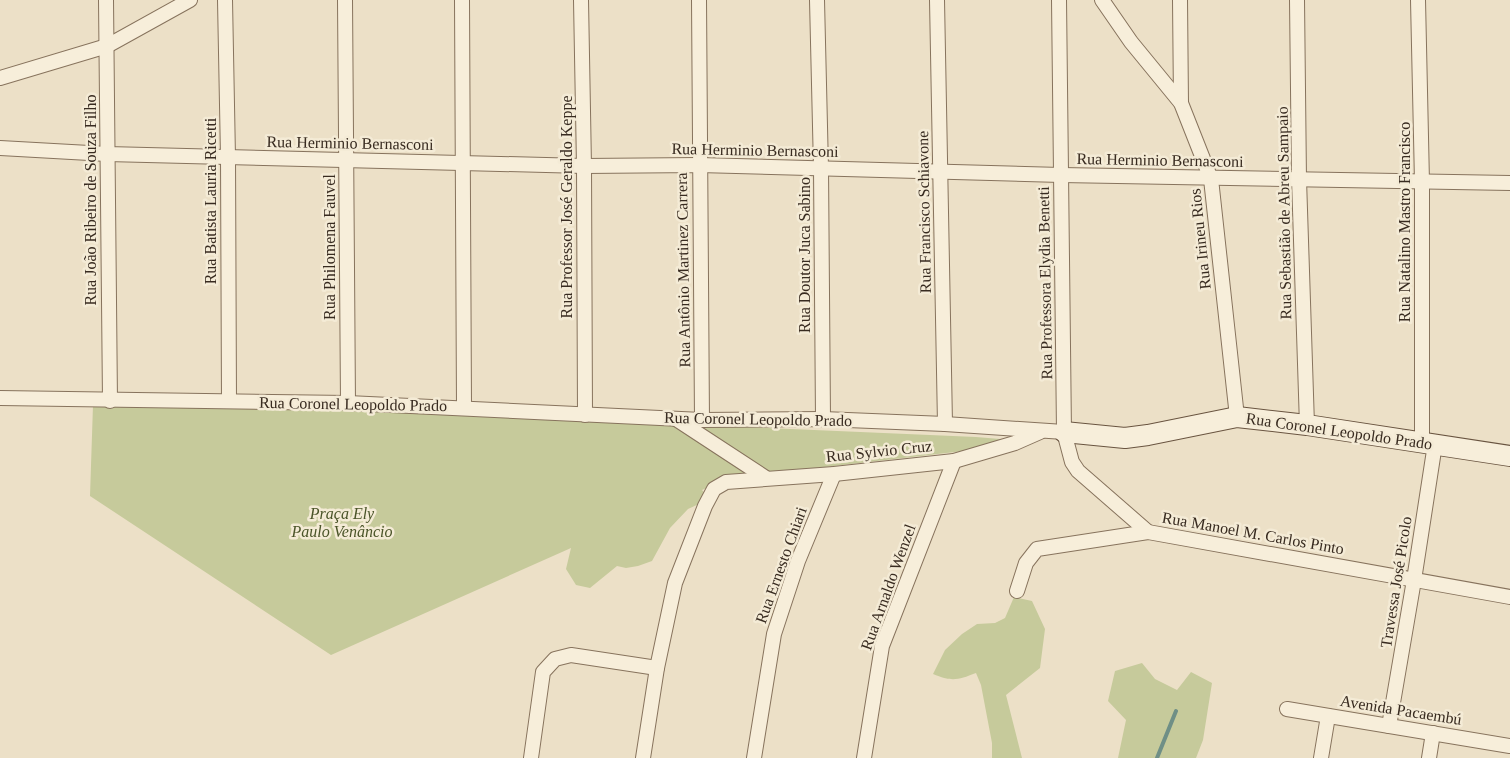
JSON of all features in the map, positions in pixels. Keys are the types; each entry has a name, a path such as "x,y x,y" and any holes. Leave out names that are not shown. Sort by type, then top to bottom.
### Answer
{"street":[{"name":"Rua João Ribeiro de Souza Filho","path":"106,0 110,401"},
{"path":"0,78 107,46 190,0"},
{"name":"Rua Batista Lauria Ricetti","path":"225,0 229,401"},
{"name":"Rua Philomena Fauvel","path":"345,0 348,403"},
{"path":"462,0 464,407"},
{"name":"Rua Professor José Geraldo Keppe","path":"581,0 585,414"},
{"name":"Rua Antônio Martinez Carrera","path":"699,0 702,420"},
{"name":"Rua Doutor Juca Sabino","path":"817,0 821,168 823,419"},
{"name":"Rua Francisco Schiavone","path":"938,0 945,424"},
{"name":"Rua Professora Elydia Benetti","path":"1060,0 1064,432 1072,462 1078,472 1148,532"},
{"name":"Rua Irineu Rios","path":"1102,0 1131,42 1181,103 1211,179 1236,417"},
{"path":"1180,0 1181,103"},
{"name":"Rua Sebastião de Abreu Sampaio","path":"1296,0 1307,425"},
{"name":"Rua Natalino Mastro Francisco","path":"1418,0 1429,444"},
{"name":"Rua Herminio Bernasconi","path":"0,148 107,154 584,166 699,165 1211,179 1510,184"},
{"name":"Rua Coronel Leopoldo Prado","path":"0,398 348,403 464,407 702,420 823,419 945,424 1125,438 1236,417 1307,425 1510,456"},
{"path":"676,418 766,478"},
{"name":"Rua Sylvio Cruz","path":"657,668 675,583 705,506 714,489 726,482 834,474 954,461 1014,443 1043,431"},
{"name":"Travessa José Picolo","path":"1389,726 1414,580 1429,444"},
{"name":"Rua Arnaldo Wenzel","path":"864,758 882,646 954,461"},
{"name":"Rua Ernesto Chiari","path":"754,758 774,634 798,561 834,474"},
{"name":"Rua Manoel M. Carlos Pinto","path":"1017,591 1026,563 1037,549 1148,532 1510,597"},
{"path":"531,758 543,672 555,659 571,654 657,668 643,758"},
{"name":"Avenida Pacaembú","path":"1287,709 1510,746"},
{"path":"1322,758 1328,716"},
{"path":"1429,758 1433,733"}],"green space":[{"name":"Praça Ely Paulo Venâncio","path":"93,405 342,405 628,422 976,437 1000,439 1000,444 988,448 729,478 702,490 706,495 701,503 688,509 670,528 652,561 626,568 617,566 590,588 576,585 566,569 571,548 331,655 90,496"},
{"path":"1014,597 1032,601 1045,629 1040,668 1006,695 1022,758 992,758 992,743 981,685 976,673 955,679 933,674 945,650 962,634 977,624 995,623 1005,618"},
{"path":"1142,663 1155,679 1177,690 1191,672 1212,683 1203,740 1196,758 1118,758 1126,720 1108,701 1115,671"}],"waterway":[{"path":"1157,758 1176,711"}]}
